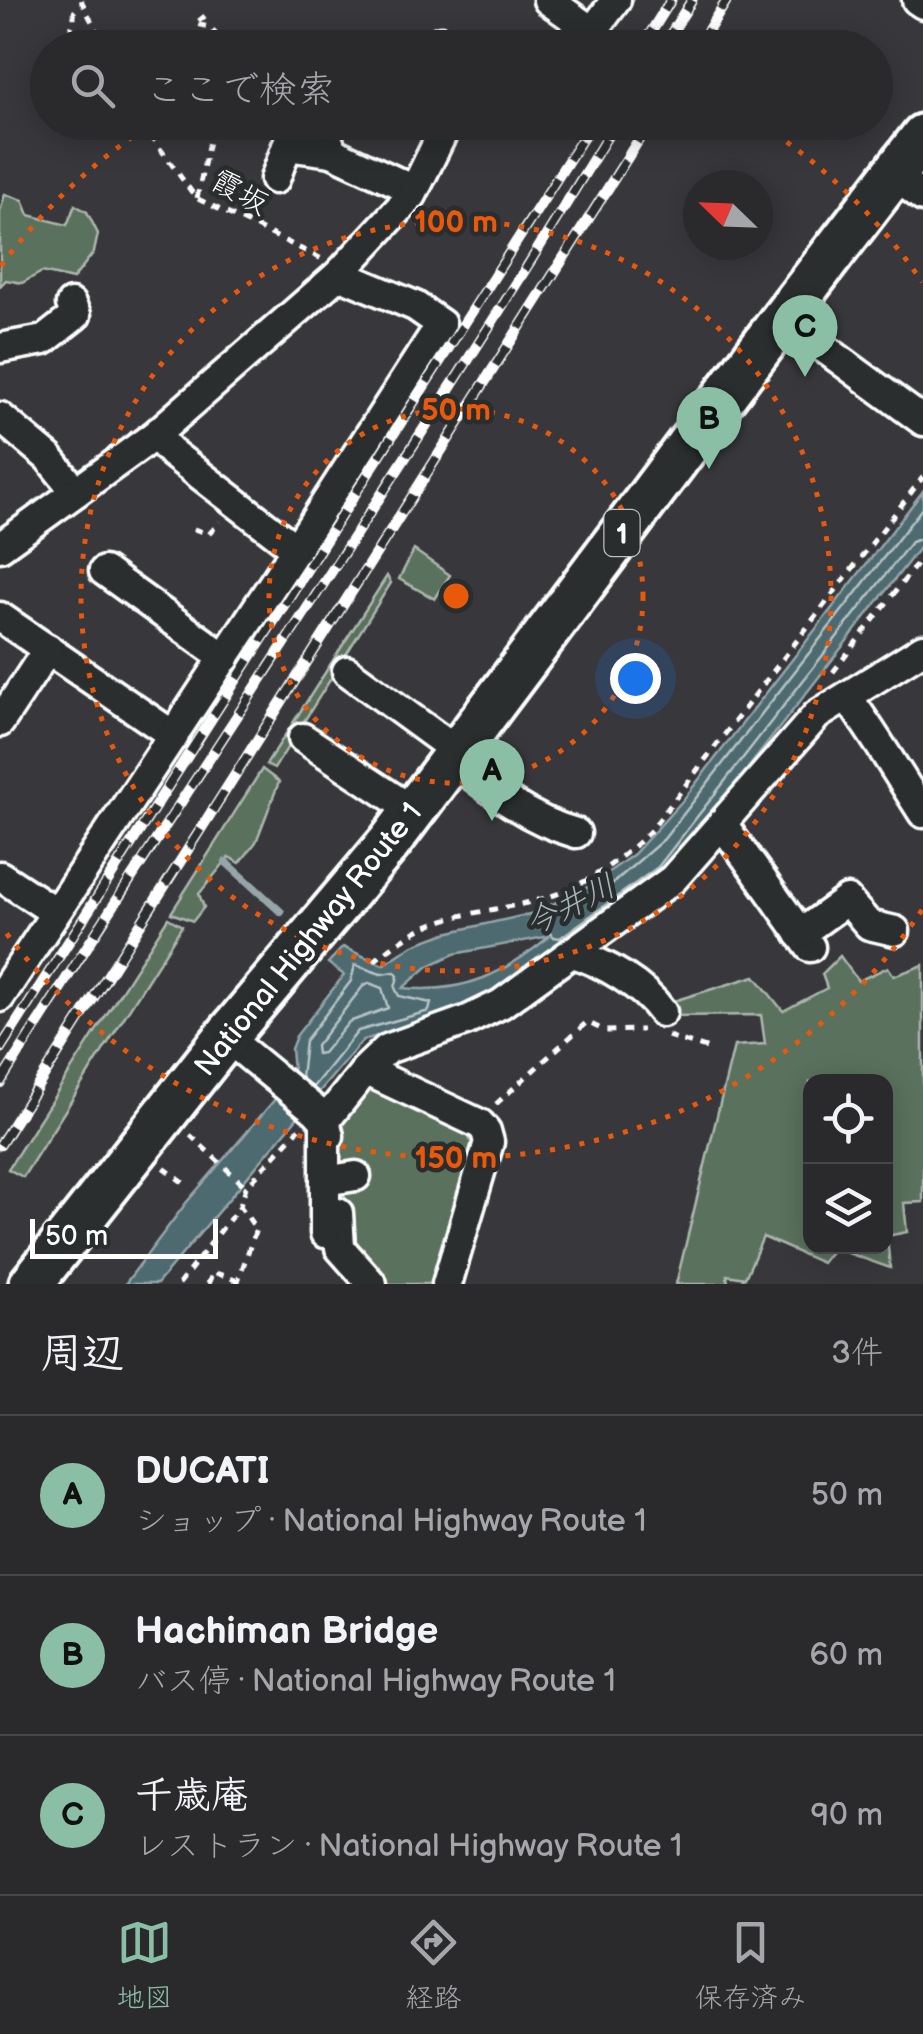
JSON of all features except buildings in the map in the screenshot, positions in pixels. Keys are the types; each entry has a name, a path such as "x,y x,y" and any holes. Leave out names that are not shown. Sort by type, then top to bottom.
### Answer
{"highway":[{"name":"National Highway Route 1","path":"31,1284 240,1049 310,935 456,757 783,318 908,186 923,136"},
{"name":"National Highway Route 1","path":"65,1284 175,1126"}],"street":[{"path":"548,0 577,30"},
{"path":"594,30 616,0"},
{"path":"328,140 332,152"},
{"path":"0,547 155,435 339,274 414,190 438,140"},
{"path":"275,179 288,146 332,152 414,190"},
{"path":"0,998 441,324 415,306 339,274"},
{"path":"0,348 44,340 76,315 71,304"},
{"path":"783,318 923,421"},
{"path":"0,417 49,458 76,492"},
{"path":"155,435 173,454 296,549"},
{"path":"104,571 225,658"},
{"path":"0,617 174,736"},
{"path":"4,707 48,649"},
{"path":"314,1120 387,1049 501,1004 673,879 817,716 923,649"},
{"path":"347,671 527,814 549,826 576,832"},
{"path":"848,698 885,748 892,766 923,813"},
{"path":"303,738 413,812"},
{"path":"723,825 805,940 847,900 869,925 895,931"},
{"path":"0,876 56,912"},
{"path":"573,953 592,959 630,983 662,1012"},
{"path":"240,1049 314,1120 347,1178 340,1248 385,1281"},
{"path":"366,1070 486,1131 490,1142 447,1284"},
{"path":"314,1120 326,1234"}],"path":[{"path":"71,30 74,12 82,1 96,30"},
{"path":"205,16 195,24 213,30"},
{"name":"霞坂","path":"154,140 196,198 312,253 339,274"},
{"path":"196,198 209,140"},
{"path":"374,961 410,934 440,921 517,906 567,890 632,848 651,830 923,478"},
{"path":"476,1123 586,1022 605,1030 653,1031 712,1050"},
{"path":"179,1284 240,1206 246,1187 314,1120"},
{"path":"175,1126 246,1187"},
{"path":"162,1166 188,1187"},
{"path":"208,1284 213,1272 238,1283 256,1229 240,1206"}],"green space":[{"path":"5,194 23,200 29,215 67,225 75,205 87,212 98,234 94,252 73,279 42,272 22,283 6,280 0,286 0,212"},
{"path":"414,550 450,575 435,599 399,579"},
{"path":"387,576 391,583 274,769 266,765"},
{"path":"262,769 279,782 256,842 240,863 229,857 199,894 204,907 193,921 171,913"},
{"path":"168,918 182,926 23,1177 8,1169"},
{"path":"840,956 858,981 888,967 894,976 923,965 923,1202 904,1203 907,1232 893,1235 893,1074 803,1074 803,1254 829,1254 822,1263 763,1237 745,1278 727,1275 728,1284 676,1284 734,1046 765,1044 761,1015 670,1016 670,1002 755,976 783,1011 827,988 822,974"},
{"path":"364,1089 378,1091 467,1133 475,1150 436,1284 384,1284 349,1245 342,1167 331,1123"},
{"path":"851,1254 889,1254 890,1268"}],"water":[{"name":"今井川","path":"923,491 923,543 665,875 476,1008 363,1040 157,1284 125,1284 186,1203 276,1098 293,1071 291,1049 296,1036 344,975 328,963 343,947 383,965 413,945 446,933 530,914 582,891 634,854 683,800","holes":["550,936 482,979 445,988 403,988 428,966 454,954"]}],"waterway":[{"path":"226,862 281,912"}],"railway":[{"path":"652,30 671,0"},
{"path":"673,30 692,0"},
{"path":"708,30 727,0"},
{"path":"0,1049 581,140"},
{"path":"0,1083 465,364 605,140"},
{"path":"0,1145 639,140"}],"place":[{"name":"千歳庵","path":"805,377"},
{"name":"Hachiman Bridge","path":"709,469"},
{"name":"DUCATI","path":"492,821"}]}
